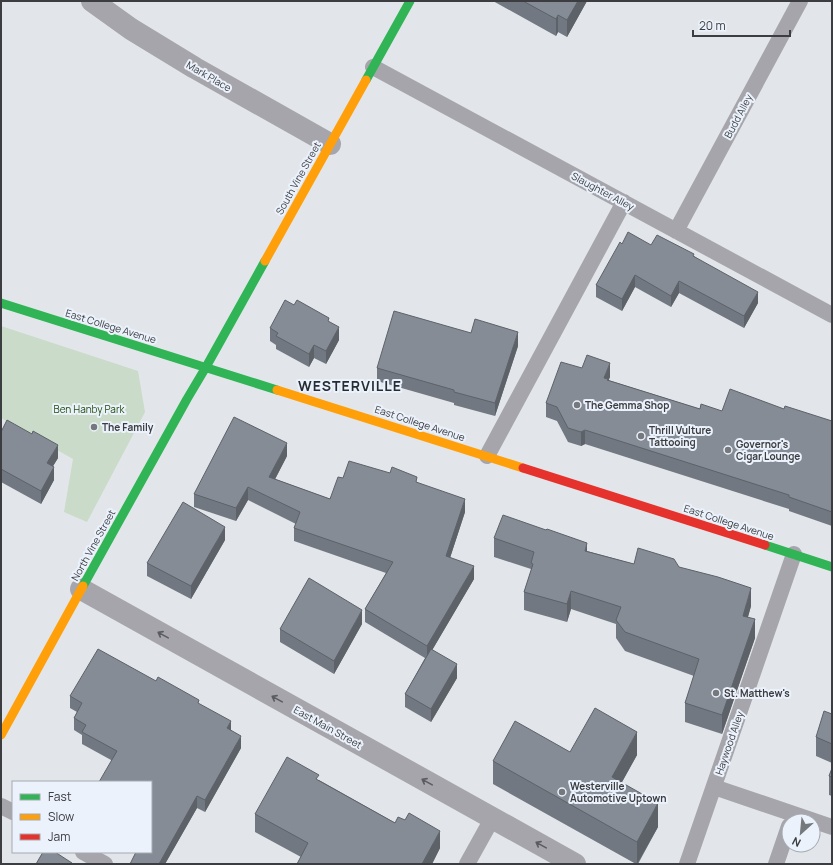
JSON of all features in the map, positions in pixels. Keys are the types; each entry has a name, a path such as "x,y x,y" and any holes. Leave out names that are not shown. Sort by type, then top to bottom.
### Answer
{"street":[{"name":"Mark Place","path":"92,1 131,29 195,68 330,144"},
{"name":"South Vine Street","path":"206,367 410,1"},
{"name":"East College Avenue","path":"1,303 832,566"},
{"name":"North Vine Street","path":"1,735 206,367"},
{"name":"East Main Street","path":"81,590 575,864"}],"lane":[{"name":"Budd Alley","path":"676,231 800,1"},
{"name":"Slaughter Alley","path":"373,67 832,315"},
{"path":"487,456 624,202"},
{"name":"Haywood Alley","path":"687,864 794,554"},
{"path":"714,787 781,816"},
{"path":"1,806 12,812"},
{"path":"467,864 492,819"},
{"path":"821,826 832,828"},
{"path":"776,864 781,849"},
{"path":"85,853 105,864"}],"green space":[{"name":"Ben Hanby Park","path":"1,326 138,371 145,412 87,522 64,512 73,459 1,418"}],"building":[{"path":"523,1 578,1 567,20 558,15 556,19"},
{"path":"628,232 651,245 657,235 694,254 693,256 758,292 744,316 679,281 671,296 635,275 622,299 596,285 620,242 622,244"},
{"path":"285,300 294,305 297,300 329,318 328,321 339,327 326,351 314,345 309,354 276,336 278,333 270,328"},
{"path":"394,311 471,333 475,319 518,332 495,403 377,368"},
{"path":"587,355 610,363 604,378 608,379 607,380 700,409 701,404 722,411 730,389 784,409 785,406 832,421 832,512 789,497 789,495 585,430 581,432 568,428 557,407 546,403 561,362 582,368"},
{"path":"234,417 287,443 269,477 330,499 338,477 343,478 349,461 390,473 392,467 417,477 416,482 465,499 446,556 474,566 427,646 365,609 393,562 294,528 300,512 248,487 236,508 194,494"},
{"path":"7,420 32,434 33,431 58,445 47,463 54,467 41,491 1,469 1,432"},
{"path":"183,502 225,527 191,586 147,563"},
{"path":"503,515 587,543 585,551 634,564 638,548 674,559 679,567 718,577 751,588 743,616 755,619 722,715 685,703 699,659 625,632 616,620 621,607 571,591 567,604 524,592 533,564 531,563 534,552 494,538"},
{"path":"309,578 362,610 334,661 280,629"},
{"path":"98,649 156,681 158,677 199,700 198,703 231,721 227,728 241,736 205,800 197,796 159,864 130,864 136,853 152,853 152,781 100,781 117,751 82,732 86,725 74,718 82,703 70,696"},
{"path":"431,649 457,664 431,709 405,694"},
{"path":"595,708 637,732 612,777 658,803 637,842 493,761 515,721 570,752"},
{"path":"824,711 832,714 832,744 816,737"},
{"path":"287,757 319,775 316,779 395,823 398,817 405,820 409,813 440,831 422,864 297,864 308,843 255,814"},
{"path":"832,768 832,777 829,776"},
{"path":"42,853 57,853 72,863 72,864 36,864"}],"traffic: fast":[{"path":"366,80 410,1"},
{"path":"83,586 265,261"},
{"path":"1,303 277,390"},
{"path":"765,545 832,567"}],"traffic: slow":[{"path":"265,261 366,80"},
{"path":"277,390 523,468"},
{"path":"1,735 83,586"}],"traffic: jam":[{"path":"523,468 765,545"}],"place":[{"name":"The Gemma Shop","path":"577,405"},
{"name":"The Family","path":"94,427"},
{"name":"Thrill Vulture Tattooing","path":"641,436"},
{"name":"Governor's Cigar Lounge","path":"728,450"},
{"name":"St. Matthew's","path":"716,693"},
{"name":"Westerville Automotive Uptown","path":"562,792"}],"district":[{"name":"WESTERVILLE","path":"350,385"}]}
